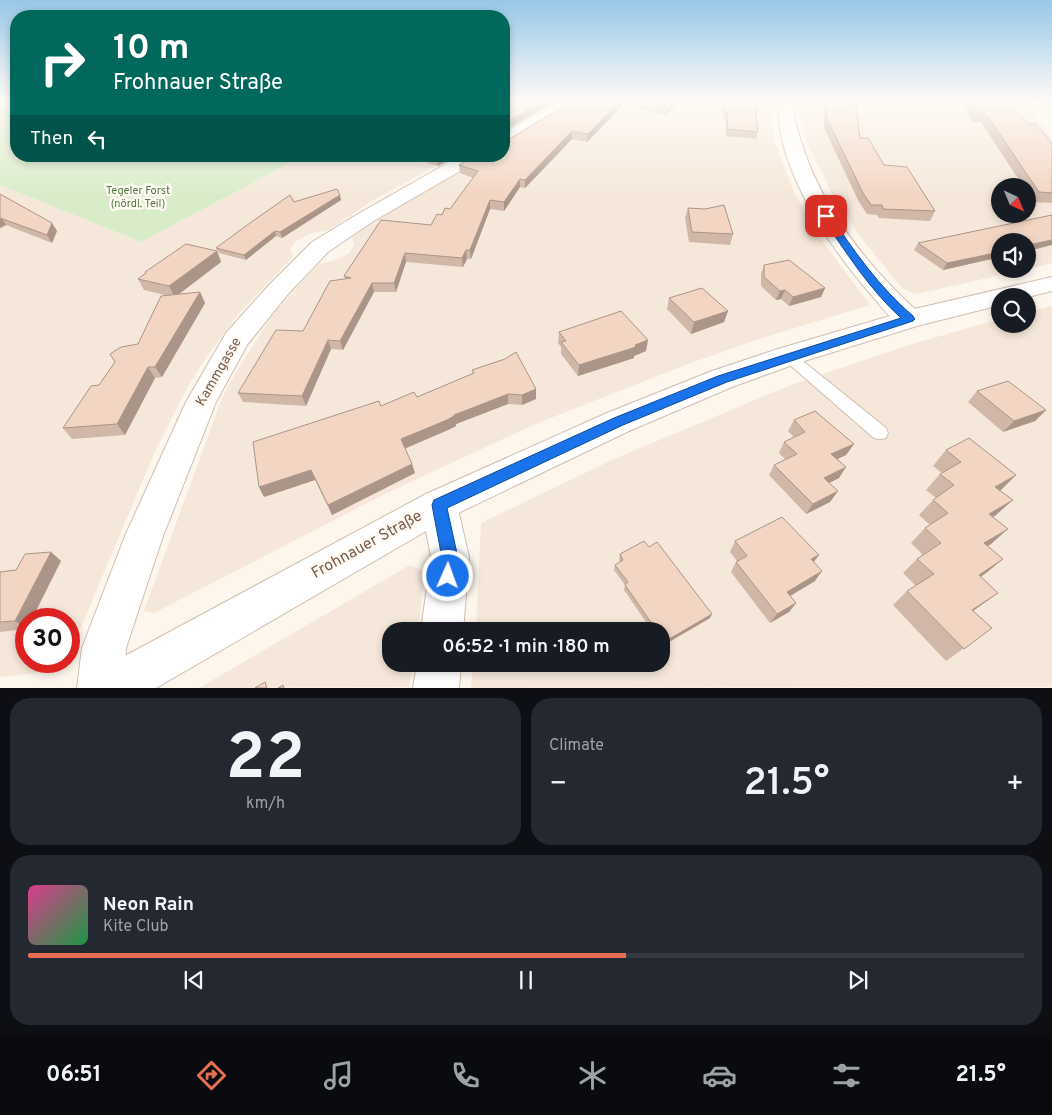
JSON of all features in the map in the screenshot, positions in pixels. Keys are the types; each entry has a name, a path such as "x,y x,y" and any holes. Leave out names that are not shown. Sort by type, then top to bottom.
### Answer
{"street":[{"path":"788,132 793,152 816,202 864,272 893,305 910,319"},
{"name":"Kammgasse","path":"100,688 104,648 144,536 201,402 236,340 279,289 320,247 364,218 462,162"},
{"name":"Frohnauer Straße","path":"1035,288 1052,284"},
{"name":"Frohnauer Straße","path":"111,688 439,505 618,422 722,379 788,356 910,319 991,299"},
{"path":"439,505 450,558 443,622"},
{"path":"436,688 438,672"}],"lane":[{"path":"788,356 880,433"}],"shaded area":[{"path":"539,132 773,132 775,142 793,190 821,239 870,305 762,338 685,365 533,425 389,492 154,613 144,611 222,398 272,316 319,264 336,260 349,253 354,245 352,237 384,215 477,162 510,162 510,152"},
{"path":"804,132 1049,132 1052,136 1052,263 1036,267 1036,233 991,233 991,277 917,294 903,289 861,238 830,190"},
{"path":"292,162 444,162 375,199 329,230 311,233 295,242 290,250 293,257 240,312 205,359 187,388 155,451 80,630 80,608 15,608 15,673 36,673 0,677 0,185 141,242"},
{"path":"1052,306 1052,687 471,688 472,672 670,672 670,622 476,622 481,523 614,459 791,385 909,345 991,321 991,333 1036,333 1036,310"},
{"path":"410,565 425,572 419,622 382,622 382,672 412,672 409,687 199,688"}],"green space":[{"name":"Tegeler Forst (nördl. Teil)","path":"0,132 10,132 10,162 292,162 141,242 0,185"}],"building":[{"path":"521,132 571,132 525,180 520,179 504,202 490,200 470,250 466,250 462,258 405,253 394,283 372,283 340,341 328,340 302,396 238,393 276,330 303,331 330,281 351,278 344,276 381,220 431,225 437,214 442,215 445,208 450,209 478,171 459,165 464,162 510,162 511,138"},
{"path":"833,132 859,132 860,138 868,138 884,165 907,167 935,211 883,209 882,205 871,205 863,193"},
{"path":"998,132 1042,132 1052,144 1052,193 1039,192 1036,188 1036,178 1029,178"},
{"path":"337,189 340,195 280,232 275,231 244,255 216,248 290,195 294,202"},
{"path":"0,194 52,223 47,235 0,218"},
{"path":"724,205 733,234 692,232 688,208 705,209"},
{"path":"1052,215 1052,240 1036,243 1036,233 991,233 991,254 947,263 918,243 1014,223 1036,223 1036,218"},
{"path":"186,244 217,251 169,286 138,279 145,272"},
{"path":"789,260 825,288 793,297 785,290 780,291 764,277 764,265"},
{"path":"702,288 728,311 694,322 669,298"},
{"path":"200,292 155,367 148,367 117,424 63,428 91,386 99,385 115,362 110,354 121,347 138,344 161,296"},
{"path":"621,311 648,340 635,345 636,347 579,365 561,342 566,341 559,332"},
{"path":"516,352 536,389 522,395 508,394 454,415 447,420 401,439 412,464 328,505 311,470 259,487 253,442 379,401 381,406 414,392 417,397 474,373 472,370 505,359"},
{"path":"1008,381 1046,410 1014,421 977,391"},
{"path":"815,411 854,444 831,454 846,467 824,478 838,491 813,504 774,465 797,454 784,442 805,432 794,420"},
{"path":"969,438 1016,475 995,487 1013,500 989,514 1008,529 984,543 1003,559 979,575 998,593 972,610 992,628 964,649 907,591 934,574 917,559 941,543 925,528 948,513 933,500 954,485 940,474 961,462 946,450"},
{"path":"782,517 819,555 811,559 822,571 787,592 796,603 777,614 736,562 747,556 735,541"},
{"path":"644,541 649,547 657,542 712,614 670,638 670,622 651,622 625,585 628,582 615,565 623,560 620,554"},
{"path":"51,552 22,608 15,608 15,621 0,622 0,572 16,570 25,554"},
{"path":"265,682 267,688 255,688"}],"route":[{"path":"448,576 450,558 439,505 618,422 722,379 788,356 910,319 893,305 864,272 826,216"}]}
